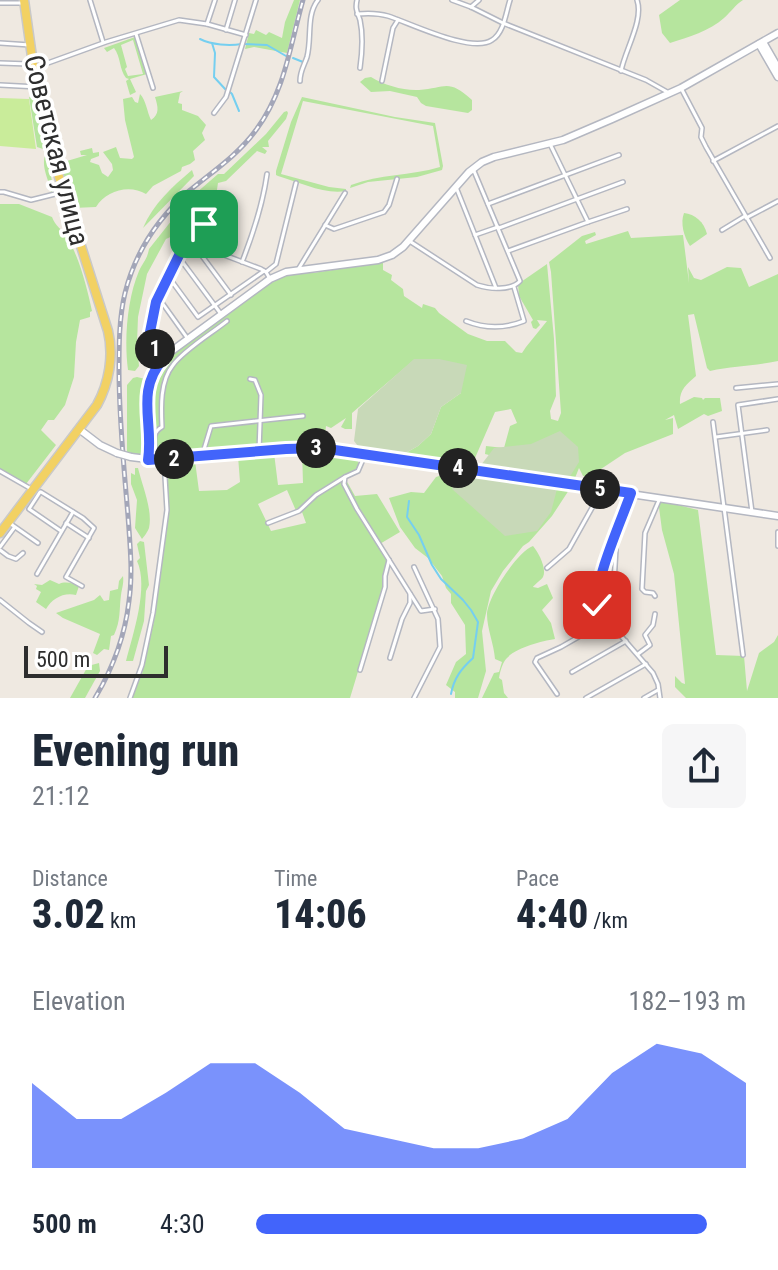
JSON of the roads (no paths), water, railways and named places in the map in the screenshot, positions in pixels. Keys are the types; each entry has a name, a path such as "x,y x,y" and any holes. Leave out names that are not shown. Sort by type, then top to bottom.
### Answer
{"main road":[{"name":"Советская улица","path":"0,533 12,525 97,405 104,392 110,363 109,339 98,299 53,156 24,2"}],"street":[{"path":"90,0 104,43"},
{"path":"207,24 215,0"},
{"path":"226,30 235,0"},
{"path":"214,113 226,97 256,0"},
{"path":"300,81 312,10 318,0"},
{"path":"357,0 360,68"},
{"path":"452,0 646,80 669,93"},
{"path":"471,7 479,0"},
{"path":"357,14 378,14 433,33 481,43 495,38 510,0"},
{"path":"621,71 638,17 640,5 637,0"},
{"path":"0,3 24,2"},
{"path":"0,63 34,66 179,20 246,35"},
{"path":"382,81 393,28 398,20"},
{"path":"136,33 153,88"},
{"path":"168,276 198,317 267,274 386,258 398,252 473,168 487,159 550,144 612,119 681,88 778,33"},
{"path":"0,43 30,45"},
{"path":"761,43 778,68"},
{"path":"761,43 778,77"},
{"path":"0,85 38,87"},
{"path":"681,88 702,128 701,139 770,258"},
{"path":"713,161 778,126"},
{"path":"550,144 588,222"},
{"path":"488,204 619,155"},
{"path":"409,241 474,284 514,287 520,281 473,168"},
{"path":"242,262 267,174"},
{"path":"325,225 334,229 384,212 397,179"},
{"path":"475,235 623,182"},
{"path":"149,456 147,406 152,376 163,359 221,315 276,264 296,183"},
{"path":"456,187 496,288"},
{"path":"0,192 31,200 63,192"},
{"path":"299,271 299,266 345,193"},
{"path":"722,230 778,201"},
{"path":"163,359 149,334 158,297 188,237 224,209 227,214 219,253 267,274"},
{"path":"508,251 627,209"},
{"path":"204,224 221,247"},
{"path":"188,237 231,295"},
{"path":"178,256 221,315"},
{"path":"466,321 491,328 524,321 514,287"},
{"path":"158,297 188,339"},
{"path":"149,456 155,452 154,434 162,427 162,398 170,368 227,321"},
{"path":"250,379 255,380 261,395 259,451"},
{"path":"736,388 778,384"},
{"path":"752,512 738,405 778,399"},
{"path":"202,456 211,426 303,416"},
{"path":"713,422 743,655"},
{"path":"79,429 117,453 131,457 149,456 164,460 321,448 778,516"},
{"path":"716,437 767,430"},
{"path":"268,523 299,511 316,495 358,471 365,455"},
{"path":"130,698 142,665 153,613 167,510 164,460"},
{"path":"0,471 73,512 94,528 66,577 82,586"},
{"path":"345,477 344,484 351,499 421,611 435,609"},
{"path":"547,568 569,549 603,489"},
{"path":"36,490 29,509 61,531"},
{"path":"631,493 597,592 599,610 656,676 660,698"},
{"path":"655,596 642,589 644,540 660,498"},
{"path":"37,574 73,512"},
{"path":"66,523 89,538"},
{"path":"23,553 16,559 0,548 12,525 38,543"},
{"path":"778,532 778,546"},
{"path":"613,542 616,549 613,600 624,615"},
{"path":"360,670 385,587 389,560"},
{"path":"414,567 435,609 440,647 414,698"},
{"path":"390,658 410,603 410,593"},
{"path":"0,600 42,632"},
{"path":"638,654 649,646 645,635 653,625 655,614"},
{"path":"557,694 535,660 608,620"},
{"path":"572,672 626,641"},
{"path":"586,698 646,664"},
{"path":"644,698 659,690"}],"waterway":[{"path":"200,39 210,43 242,44"},
{"path":"212,43 215,53 214,77 226,90"},
{"path":"244,44 267,45 286,56"},
{"path":"293,58 303,62"},
{"path":"230,92 239,111"},
{"path":"409,501 407,517 432,565 478,622 473,658 459,674 451,694"}],"railway":[{"path":"95,698 125,627 130,590 119,371 122,312 129,278 141,250 167,213 241,147 266,115 286,68 303,0"}]}
